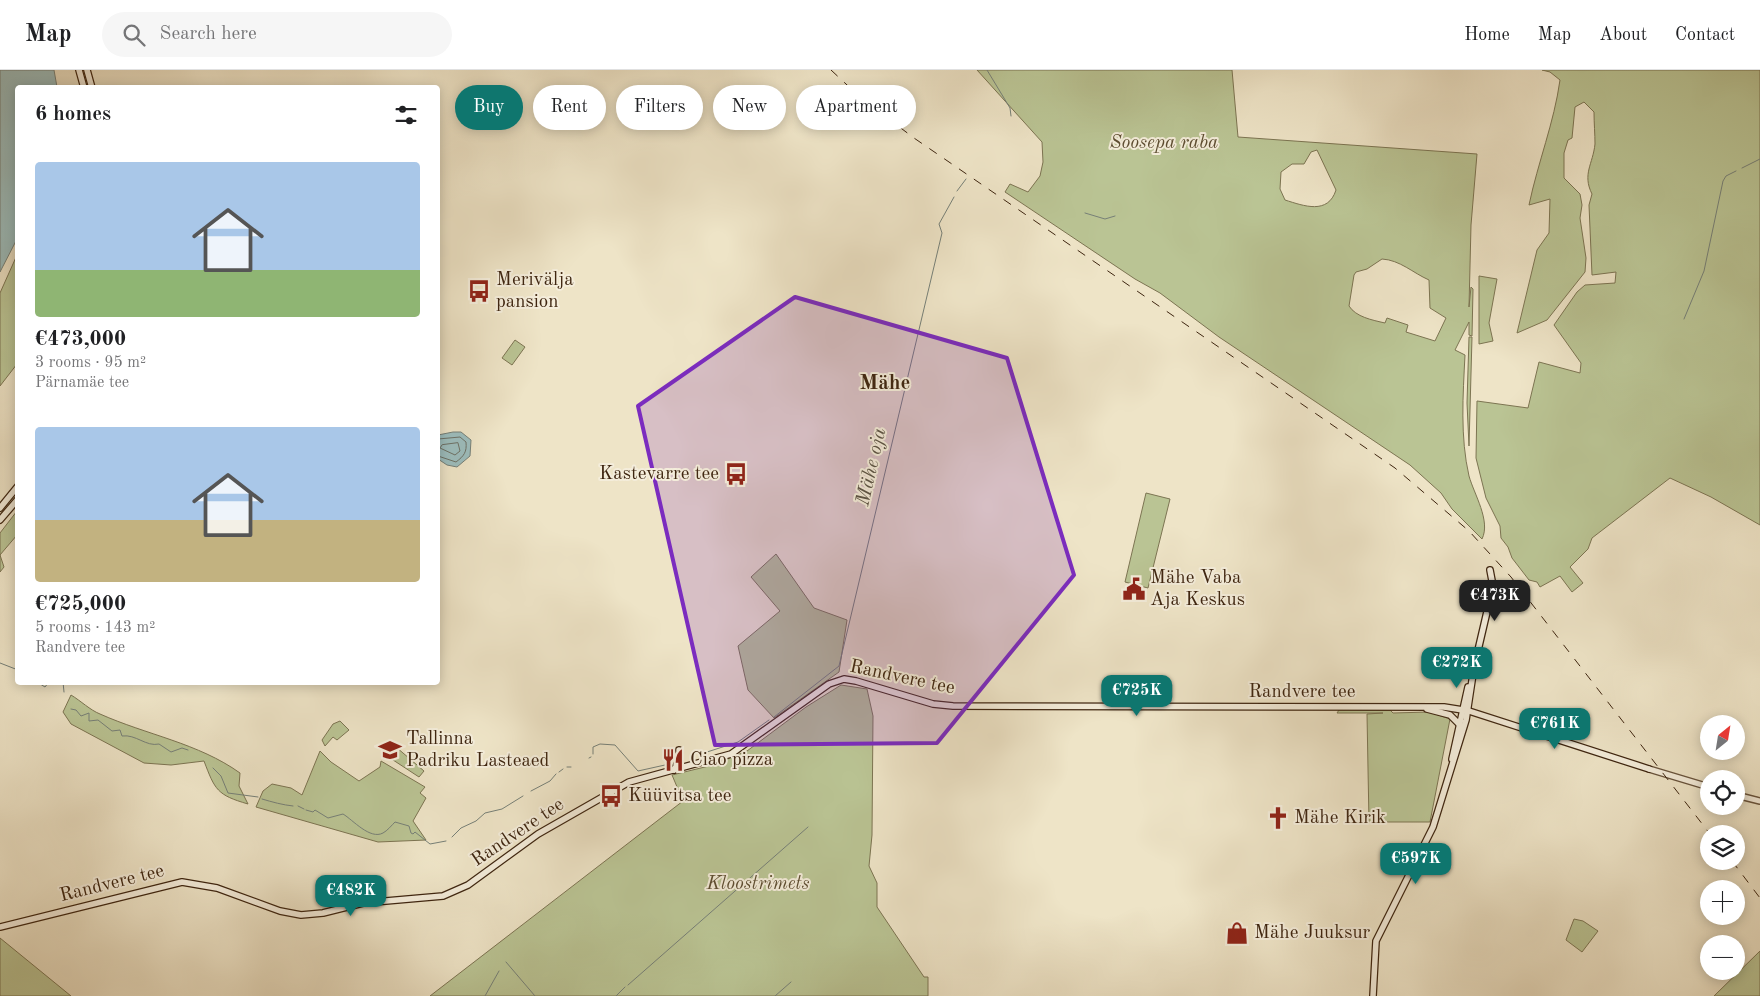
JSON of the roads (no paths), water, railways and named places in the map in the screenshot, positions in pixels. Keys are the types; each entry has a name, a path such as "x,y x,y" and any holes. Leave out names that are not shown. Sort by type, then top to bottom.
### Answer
{"main road":[{"path":"79,70 83,85"},
{"path":"87,70 91,85"},
{"path":"0,508 15,490"},
{"path":"0,520 15,502"},
{"path":"1373,996 1374,951 1379,931 1430,835 1458,750 1472,674 1493,586 1490,570"},
{"name":"Randvere tee","path":"0,927 182,882 217,888 280,911 301,915 315,915 363,904 444,896 468,885 530,839 616,790 641,778 731,754 744,747 829,684 844,679 856,680 933,704 953,706 1444,707 1466,711 1649,769"},
{"path":"1421,708 1450,715 1460,724"},
{"path":"1449,773 1460,724 1466,711"},
{"path":"674,770 680,759 680,750"}],"street":[{"name":"Randvere tee","path":"1649,769 1700,784"},
{"path":"1745,797 1760,801"}],"water":[{"path":"0,70 54,70 57,85 15,85 15,243 0,272"},
{"path":"461,432 471,440 470,456 457,467 447,465 440,460 440,435"}],"waterway":[{"name":"Mähe oja","path":"987,70 1010,108 1011,116"},
{"path":"1742,168 1760,159"},
{"path":"1684,319 1704,271 1723,181 1726,176 1736,171"},
{"name":"Mähe oja","path":"957,191 966,179"},
{"name":"Mähe oja","path":"774,717 839,666 942,233 939,224 954,197"},
{"path":"1085,213 1105,219 1115,216"},
{"name":"Mähe oja","path":"0,663 15,669"},
{"name":"Mähe oja","path":"42,685 45,687 47,685"},
{"name":"Mähe oja","path":"63,685 64,692"},
{"path":"71,709 76,710 81,716 89,713 89,721 98,720 112,731 120,730 122,736 132,737 150,744 159,744 171,752 182,748 188,750"},
{"name":"Mähe oja","path":"704,753 738,742 769,720"},
{"path":"593,754 593,747 600,744 615,745 638,771 665,765"},
{"path":"213,768 221,776 228,793 258,797"},
{"name":"Mähe oja","path":"559,772 563,769"},
{"name":"Mähe oja","path":"531,791 550,781 556,774"},
{"path":"452,837 461,828 476,821 485,813 502,809 523,796"},
{"path":"1752,796 1760,798"},
{"path":"262,799 293,806"},
{"name":"Mähe oja","path":"298,806 304,809"},
{"name":"Mähe oja","path":"306,810 313,812 315,810 328,818 343,814 367,832 373,834 383,833 395,822 409,826 411,833 415,832 430,844 446,841"},
{"path":"628,985 808,827"},
{"path":"506,962 535,996"},
{"path":"485,996 499,971"},
{"path":"775,996 791,982"},
{"path":"616,996 625,987"}],"railway":[{"path":"831,70 861,98 914,138 1395,468 1469,531 1511,577 1703,825"},
{"path":"1739,870 1760,898"}],"place":[{"name":"Merivälja pansion","path":"479,291"},
{"name":"Kastevarre tee","path":"736,474"},
{"name":"Mähe Vaba Aja Keskus","path":"1134,589"},
{"name":"Tallinna Padriku Lasteaed","path":"390,750"},
{"name":"Ciao pizza","path":"673,760"},
{"name":"Küüvitsa tee","path":"611,796"},
{"name":"Mähe Kirik","path":"1278,818"},
{"name":"Mähe Juuksur","path":"1237,933"}],"district":[{"name":"Mähe","path":"885,383"}],"park label":[{"name":"Soosepa raba","path":"1164,143"},
{"name":"Kloostrimets","path":"758,884"}]}
